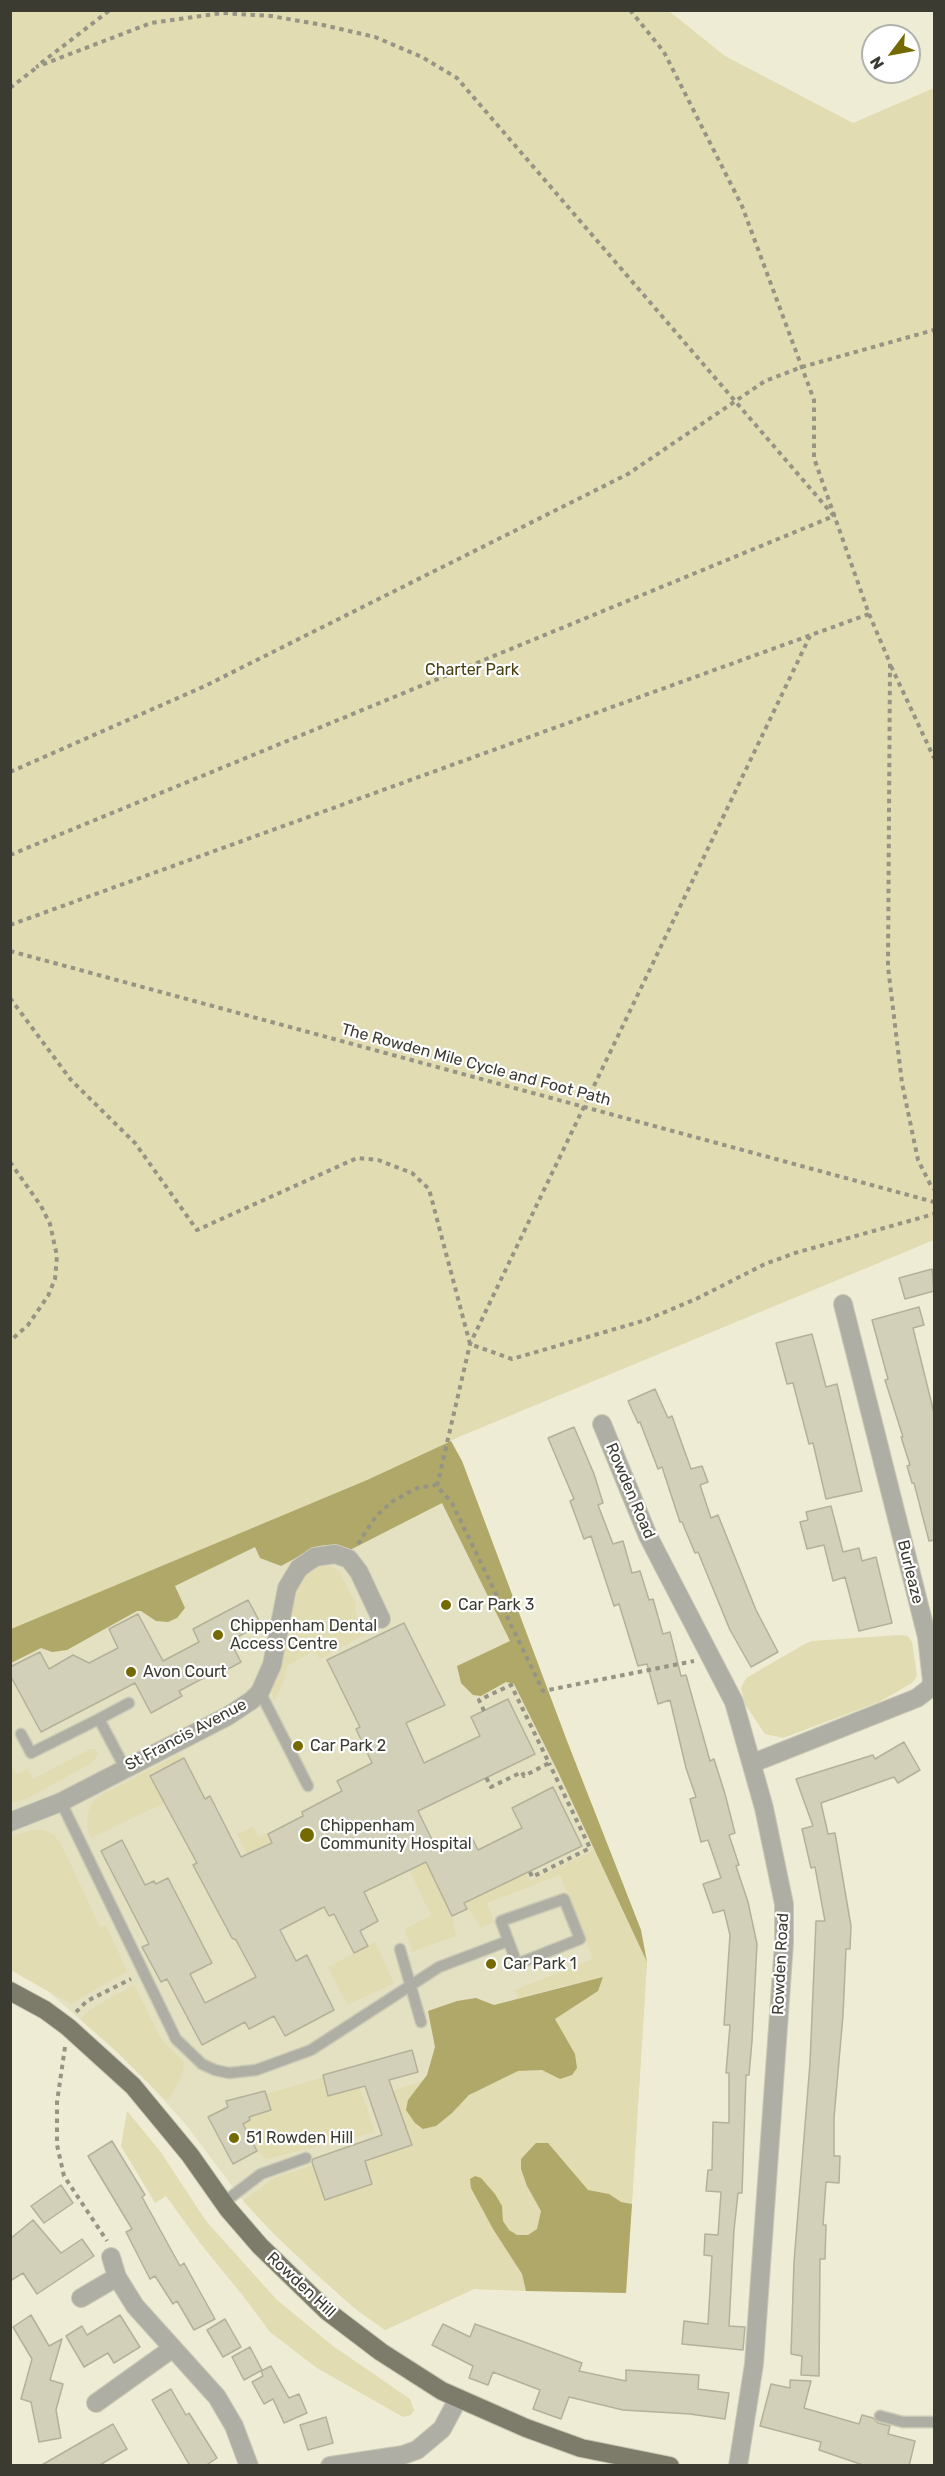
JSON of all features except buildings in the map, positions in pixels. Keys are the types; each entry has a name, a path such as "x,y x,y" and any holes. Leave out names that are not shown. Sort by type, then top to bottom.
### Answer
{"main road":[{"name":"Rowden Hill","path":"10,1991 45,2010 68,2027 133,2086 165,2124 224,2203 280,2266 327,2311 400,2366 458,2399 526,2428 581,2448 670,2466"}],"street":[{"name":"Burleaze","path":"753,1762 917,1698 930,1688 932,1681 927,1637 843,1304"},
{"name":"Rowden Road","path":"602,1424 648,1536 712,1657 738,1712 753,1762 782,1892 785,1924 755,2352 751,2394 738,2466"},
{"name":"St Francis Avenue","path":"10,1822 61,1802 228,1716 252,1700 260,1692 272,1665 285,1595 295,1573 309,1560 321,1555 335,1554 348,1559"},
{"path":"348,1559 359,1572 381,1619"},
{"path":"109,2249 117,2277 135,2306 217,2397 234,2426 249,2466"},
{"path":"81,2298 117,2277"},
{"path":"96,2403 110,2382 173,2348"},
{"path":"330,2466 371,2463 423,2447 442,2429 458,2399"}],"lane":[{"path":"260,1692 308,1786"},
{"path":"21,1734 31,1753 129,1703"},
{"path":"99,1719 125,1768"},
{"path":"61,1802 176,2039 202,2064 229,2073 256,2070 311,2050 439,1967 508,1941"},
{"path":"564,1899 580,1939 517,1964 508,1941 501,1921 564,1899"},
{"path":"400,1949 421,2022"},
{"path":"224,2203 261,2174 306,2158"},
{"path":"880,2416 903,2422 934,2422"}],"path":[{"path":"10,88 110,10"},
{"path":"630,10 664,52 742,206 814,400 814,458 834,516 869,614 934,758"},
{"path":"36,67 151,23 222,13 271,16 323,25 375,37 422,57 457,78 834,516"},
{"path":"10,772 205,686 628,474 765,381 802,367 934,330"},
{"path":"10,855 834,516"},
{"path":"10,925 869,614"},
{"path":"437,1486 470,1344 811,636"},
{"path":"890,663 888,967 902,1083 918,1160 934,1189"},
{"name":"The Rowden Mile Cycle and Foot Path","path":"10,951 934,1202"},
{"path":"10,998 72,1080 134,1141 196,1230 357,1158 393,1164 421,1179 429,1189 470,1344"},
{"path":"10,1162 41,1206 50,1224 57,1256 55,1279 48,1296 28,1325 10,1341"},
{"path":"470,1344 512,1359 646,1320 696,1299 765,1264 795,1253 934,1214"},
{"path":"348,1559 376,1516 393,1501 417,1488 437,1486"},
{"path":"437,1486 453,1503 543,1691 712,1657"},
{"path":"484,1711 479,1701 511,1685 590,1848 532,1877 530,1872"},
{"path":"486,1778 491,1787 522,1772 524,1776 549,1763"},
{"path":"109,2249 64,2176 57,2145 57,2102 68,2027 74,2014 87,2001 145,1973"}],"shaded area":[{"name":"Chippenham Community Hospital","path":"451,1441 462,1461 641,1930 647,1962 626,2293 474,2289 385,2330 353,2307 273,2233 241,2198 187,2126 136,2069 49,1992 11,1970 11,1629 367,1480"},
{"path":"451,1441 462,1461 641,1930 647,1962 514,1684 506,1682 481,1696 473,1695 461,1683 457,1666 510,1641 442,1503 350,1550 329,1545 318,1546 281,1566 260,1558 255,1547 175,1586 185,1608 177,1618 168,1622 156,1621 141,1611 137,1611 67,1650 52,1652 41,1648 11,1663 11,1629 367,1480"},
{"path":"603,1977 598,1991 555,2019 575,2054 577,2068 572,2075 560,2079 542,2070 518,2071 469,2095 436,2126 423,2129 415,2123 406,2110 408,2100 427,2075 435,2047 428,2011 457,2001 476,1998 494,2005"},
{"path":"536,2143 548,2143 588,2190 609,2194 621,2202 632,2204 626,2293 526,2291 522,2274 493,2229 471,2188 470,2179 475,2176 481,2178 495,2194 502,2206 503,2221 509,2230 517,2235 528,2235 537,2229 541,2211 527,2186 521,2169 521,2159"}],"green space":[{"name":"Charter Park","path":"11,11 669,11 725,56 853,123 934,88 934,1240 461,1436 367,1480 11,1629"},
{"path":"321,1566 330,1566 339,1571 356,1604 355,1611 364,1635 320,1659 315,1650 287,1666 283,1683 274,1701 270,1689 284,1654 290,1597 303,1576"},
{"path":"908,1636 912,1642 917,1676 912,1683 879,1702 783,1738 765,1734 745,1704 741,1688 746,1678 803,1645 812,1641"},
{"path":"90,1749 98,1752 91,1763 32,1796 11,1804 11,1764 16,1775 27,1769 33,1779"},
{"path":"179,1754 182,1759 150,1776 164,1803 91,1838 87,1819 90,1806 98,1797"},
{"path":"253,1827 258,1837 267,1833 272,1843 267,1845 282,1874 263,1884 237,1834"},
{"path":"409,1828 452,1916 456,1936 412,1952 405,1929 431,1915 393,1836"},
{"path":"32,1830 43,1830 53,1834 61,1844 100,1927 106,1925 127,1971 71,2004 11,1970 11,1836"},
{"path":"594,1850 647,1962 632,2204 621,2202 609,2194 588,2190 548,2144 521,2169 527,2186 541,2211 537,2229 528,2235 517,2235 508,2230 503,2221 502,2206 481,2205 493,2229 522,2274 526,2291 474,2289 385,2330 353,2307 316,2274 243,2201 276,2177 313,2165 325,2200 372,2184 365,2161 411,2145 393,2090 421,2082 416,2086 452,2113 477,2090 518,2071 542,2070 560,2079 577,2068 575,2054 555,2019 598,1991 579,1982 518,1998 515,1990 593,1959 560,1875 487,1903 494,1922 481,1927 464,1903 526,1873 530,1881"},
{"path":"375,1942 394,1983 347,2005 328,1967"},
{"path":"134,1985 162,2040 184,2062 182,2076 166,2101 80,2019 91,2009"},
{"path":"324,2077 329,2096 360,2088 375,2132 266,2159 257,2151 243,2124 250,2120 249,2117 271,2110 266,2094"},
{"path":"127,2111 160,2151 206,2221 277,2300 333,2346 410,2399 414,2410 411,2415 403,2417 317,2368 270,2332 166,2196 155,2203 121,2146"}],"place":[{"name":"Car Park 3","path":"446,1605"},
{"name":"Chippenham Dental Access Centre","path":"218,1635"},
{"name":"Avon Court","path":"131,1672"},
{"name":"Car Park 2","path":"298,1746"},
{"name":"Chippenham Community Hospital","path":"307,1835"},
{"name":"Car Park 1","path":"491,1964"},
{"name":"51 Rowden Hill","path":"234,2138"}]}
